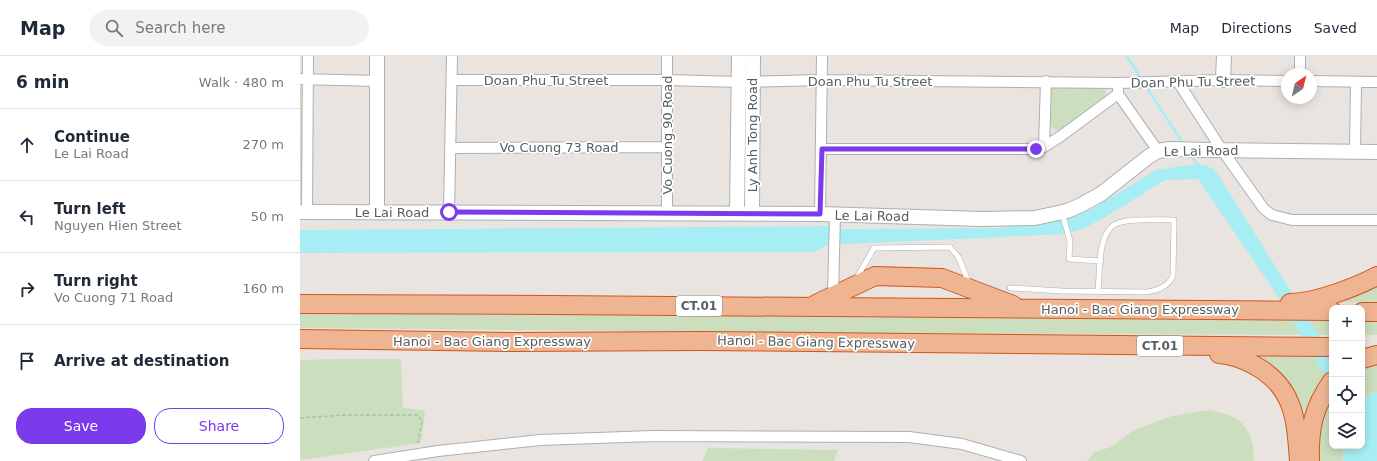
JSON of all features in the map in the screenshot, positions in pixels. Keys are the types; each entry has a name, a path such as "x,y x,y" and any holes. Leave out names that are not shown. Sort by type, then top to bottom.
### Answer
{"highway":[{"path":"811,307 875,276 942,278 1023,308"},
{"path":"1098,300 1145,302 1294,303 1340,291 1377,276"},
{"name":"Hanoi - Bac Giang Expressway","path":"300,304 1023,308 1098,300 1329,311"},
{"path":"1365,312 1377,312"},
{"name":"Hanoi - Bac Giang Expressway","path":"300,339 512,342 701,341 1329,348"},
{"path":"300,348 465,346 512,342"},
{"path":"988,344 1030,353 1229,354 1240,358 1258,367 1282,388 1296,419 1301,458"},
{"path":"1365,348 1377,348"},
{"path":"1365,359 1377,354"},
{"path":"1301,458 1313,416 1322,396 1329,386"}],"street":[{"path":"304,212 304,79 308,56"},
{"path":"377,56 377,212"},
{"path":"449,212 452,56"},
{"name":"Vo Cuong 90 Road","path":"667,56 667,214"},
{"name":"Ly Anh Tong Road","path":"739,56 746,82 752,214"},
{"name":"Ly Anh Tong Road","path":"737,214 746,82 753,56"},
{"path":"820,214 822,56"},
{"path":"1223,80 1224,56"},
{"path":"1300,56 1300,68"},
{"path":"304,79 377,81"},
{"name":"Doan Phu Tu Street","path":"452,80 667,80 746,82 822,80 1046,81 1122,83 1223,80 1281,81"},
{"path":"1044,147 1046,81"},
{"path":"1317,81 1377,82"},
{"path":"1178,82 1222,150 1268,213 1292,220 1377,220"},
{"path":"1355,152 1356,82"},
{"path":"822,149 1031,149 1044,147 1062,136 1118,94 1122,83"},
{"path":"1118,94 1164,150"},
{"name":"Vo Cuong 73 Road","path":"451,148 667,147"},
{"name":"Le Lai Road","path":"304,212 820,214 982,219 1035,218 1062,214 1081,205 1100,194 1148,157 1164,150 1377,152"},
{"path":"833,296 835,215"},
{"path":"374,461 438,451 540,440 653,436 909,437 962,444 1021,461"}],"lane":[{"path":"1062,214 1069,235 1070,259 1101,261"},
{"path":"1010,288 1098,300 1157,290 1170,282 1173,276 1174,220 1118,222 1110,227 1103,239 1098,300"},
{"path":"851,288 874,248 950,247 959,258 971,288"}],"path":[{"path":"300,418 347,415 418,415 422,420 416,447"}],"green space":[{"path":"300,84 303,87 302,197 300,201"},
{"path":"1054,86 1102,87 1105,89 1107,95 1063,130 1058,131 1051,127 1048,122 1050,89"},
{"path":"1377,284 1377,303 1335,301"},
{"path":"300,313 1329,321 1329,335 839,333 300,328"},
{"path":"1365,321 1377,321 1377,335 1365,335"},
{"path":"1244,350 1329,350 1329,381 1307,423 1301,420"},
{"path":"401,359 403,408 423,410 425,413 421,443 300,460 300,360"},
{"path":"1377,359 1377,392 1365,397 1365,377 1365,364"},
{"path":"1329,400 1329,449 1344,449 1343,461 1314,461 1315,437"},
{"path":"1209,410 1224,413 1236,419 1246,428 1252,442 1254,461 1087,461 1095,452 1111,447 1134,430 1172,416"},
{"path":"708,448 838,450 834,461 702,461"}],"water":[{"path":"1204,164 1217,173 1329,352 1329,383 1279,298 1198,179 1165,180 1085,228 1066,234 827,245 814,252 300,253 300,230 830,226 840,229 1001,228 1067,219 1079,215 1094,208 1156,170"},
{"path":"1377,392 1377,461 1343,461 1344,449 1365,449 1365,398"}],"waterway":[{"path":"1127,56 1141,79"},
{"path":"1145,85 1184,145"},
{"path":"1190,154 1198,166"}],"route":[{"path":"449,212 820,214 822,149 1036,149"}]}
